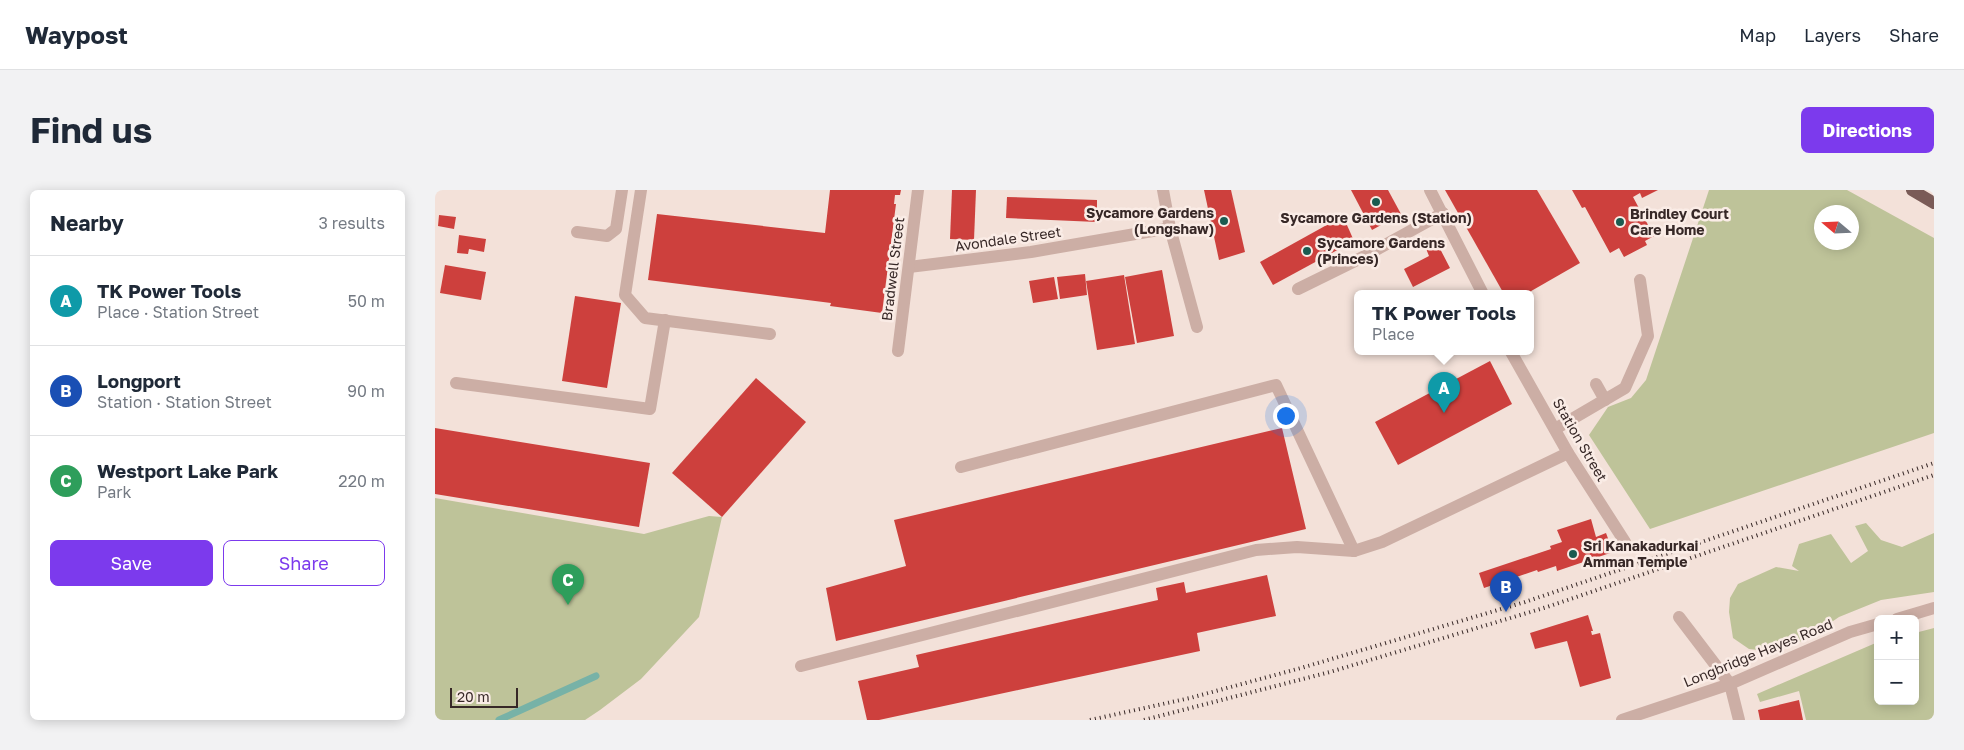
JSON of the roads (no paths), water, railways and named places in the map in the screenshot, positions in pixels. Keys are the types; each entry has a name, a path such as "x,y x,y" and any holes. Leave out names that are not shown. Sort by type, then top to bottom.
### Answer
{"main road":[{"path":"1912,190 1934,204"}],"street":[{"path":"577,232 607,236 616,229 622,190"},
{"path":"641,190 625,295 645,318 770,334"},
{"name":"Bradwell Street","path":"898,351 918,190"},
{"path":"1163,190 1170,228 1197,327"},
{"path":"1430,190 1481,290"},
{"path":"1298,289 1365,256 1443,213"},
{"name":"Avondale Street","path":"909,267 1031,252 1170,228"},
{"path":"1555,428 1625,388 1648,336 1640,280"},
{"path":"456,383 650,409 665,320"},
{"name":"Station Street","path":"1513,355 1568,453 1625,542"},
{"path":"1596,384 1605,400"},
{"path":"961,467 1276,385 1354,550"},
{"path":"801,666 1256,550 1297,546 1354,550 1381,542 1568,453"},
{"path":"1910,615 1934,608"},
{"path":"1679,616 1730,684 1739,720"},
{"name":"Longbridge Hayes Road","path":"1622,720 1730,684 1849,632 1874,625"}],"waterway":[{"path":"499,720 596,676"}],"railway":[{"path":"1090,720 1190,698 1301,668 1525,602 1934,463"},
{"path":"1144,720 1330,672 1547,607 1934,475"}],"place":[{"name":"Sycamore Gardens (Station)","path":"1376,202"},
{"name":"Sycamore Gardens (Longshaw)","path":"1224,221"},
{"name":"Brindley Court Care Home","path":"1620,222"},
{"name":"Sycamore Gardens (Princes)","path":"1307,251"},
{"name":"TK Power Tools","path":"1444,413"},
{"name":"Sri Kanakadurkai Amman Temple","path":"1573,554"},
{"name":"Westport Lake Park","path":"568,605"},
{"name":"Longport","path":"1506,612"}]}
